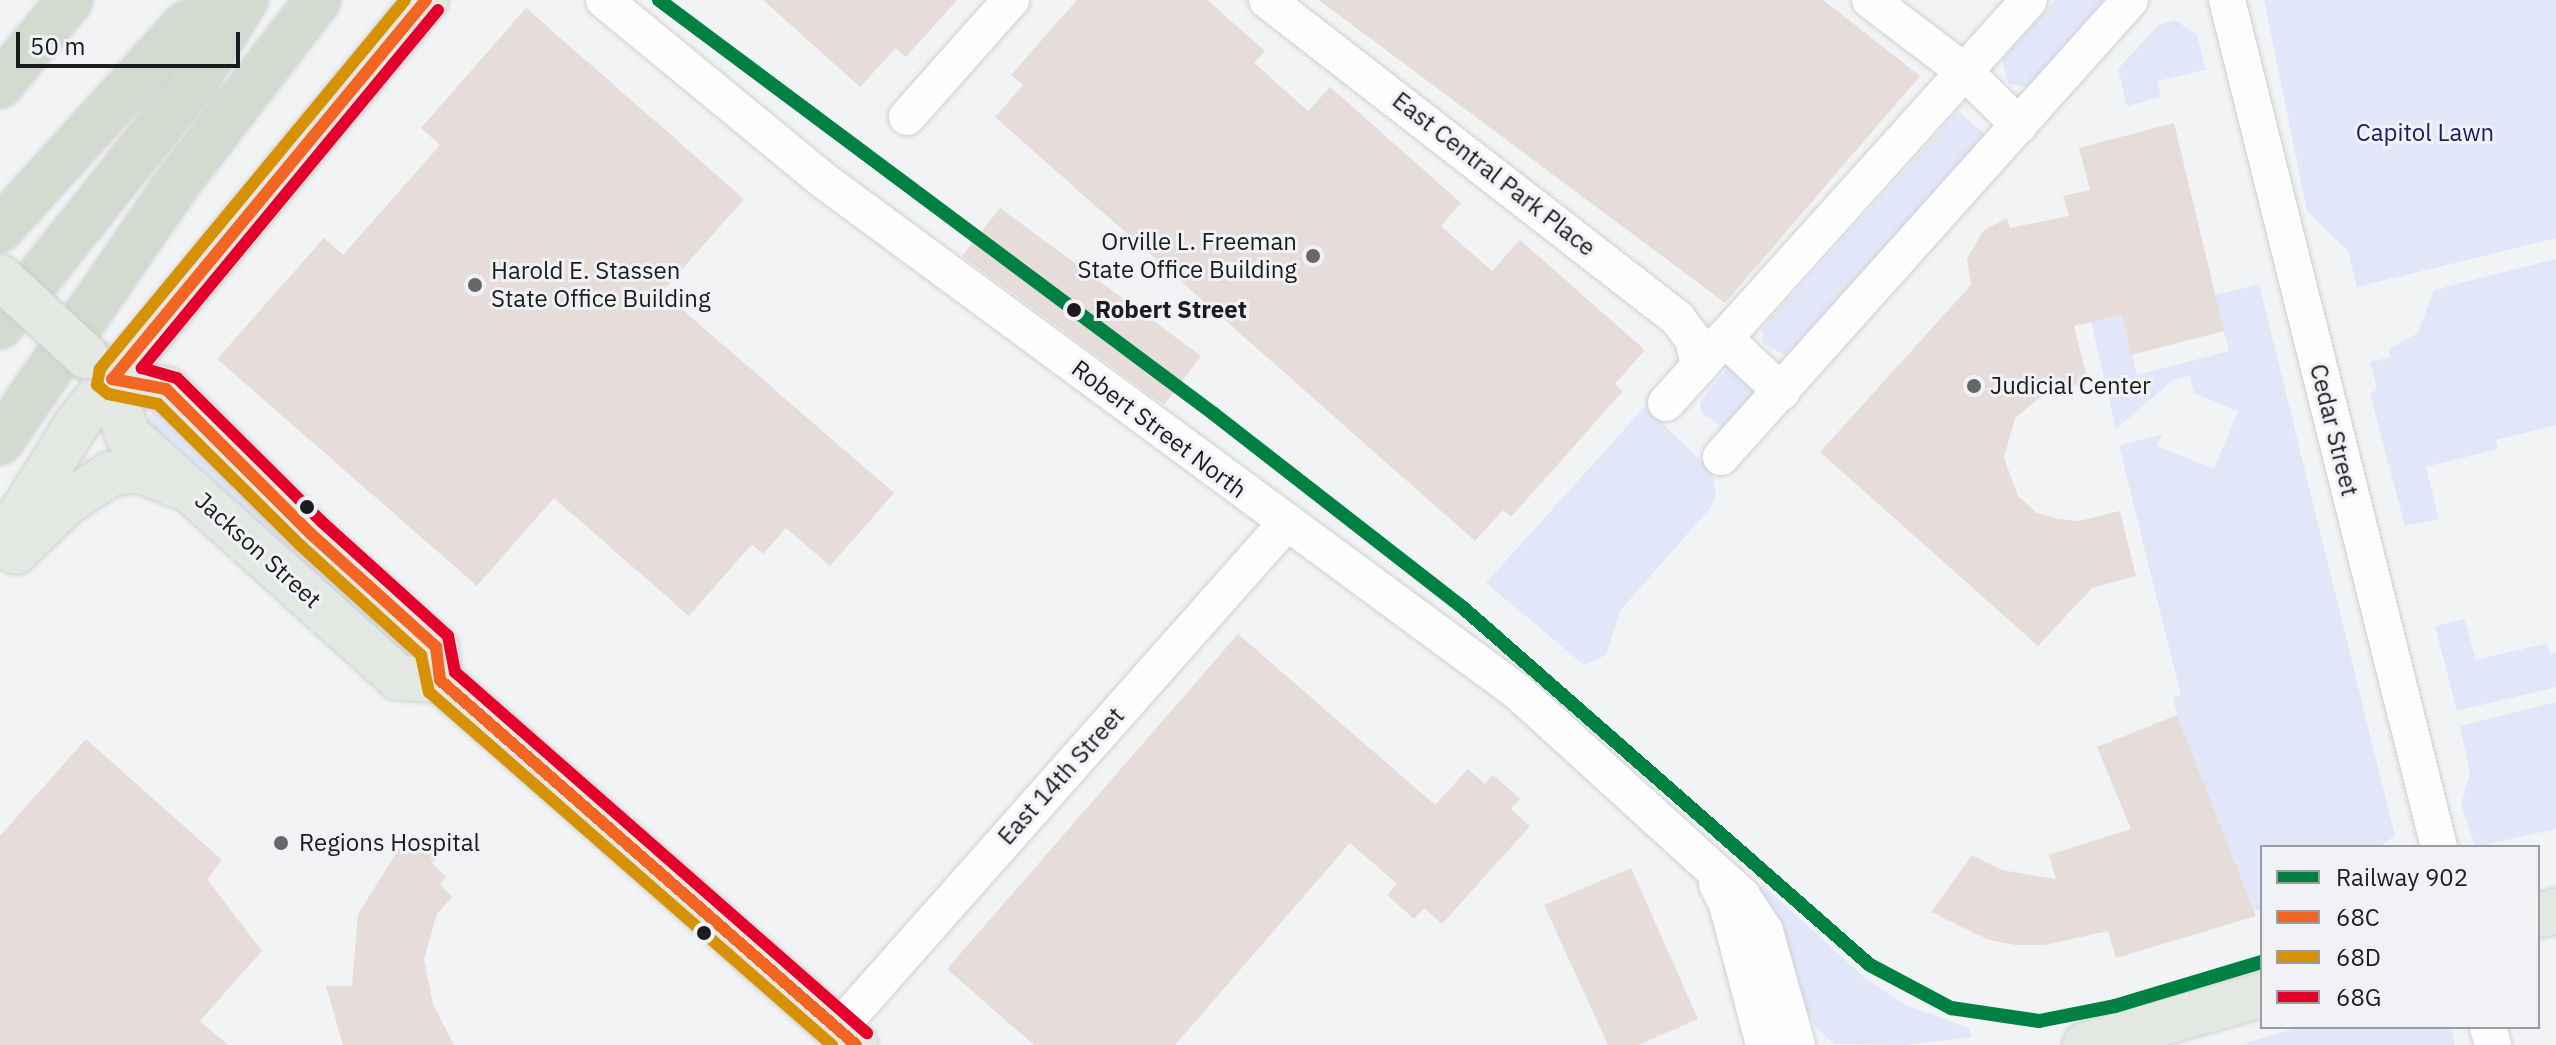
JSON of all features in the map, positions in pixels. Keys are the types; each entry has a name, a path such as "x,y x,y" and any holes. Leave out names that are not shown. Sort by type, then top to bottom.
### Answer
{"highway":[{"path":"0,52 48,0"},
{"path":"0,85 70,0"},
{"path":"0,229 184,26 227,0"},
{"path":"0,326 197,78 245,0"},
{"path":"0,442 179,181 318,0"}],"main road":[{"path":"0,547 78,422 99,367 426,0"},
{"path":"0,277 99,367"},
{"name":"Jackson Street","path":"99,367 166,389 311,534 436,647 440,680 399,678 127,434 99,367"},
{"path":"0,568 65,504 110,474 139,470 162,476 214,510"},
{"path":"440,680 846,1037"},
{"path":"2085,1045 2260,996"}],"street":[{"name":"Robert Street North","path":"604,0 823,180 1518,692 1742,896 1765,931 1797,1045"},
{"path":"907,117 1011,0"},
{"name":"East Central Park Place","path":"1267,0 1677,318 1693,339 1699,366"},
{"path":"1870,0 1965,72 2019,125"},
{"path":"1666,403 2029,0"},
{"path":"1721,457 2130,0"},
{"name":"Cedar Street","path":"2225,5 2434,830"},
{"path":"1724,338 1782,392"},
{"name":"East 14th Street","path":"846,1037 1287,522"},
{"name":"Robert Street North","path":"1707,865 1727,904 1764,1045"}],"green space":[{"path":"2055,0 2113,0 2028,87 2008,84 2002,59"},
{"name":"Capitol Lawn","path":"2264,0 2556,0 2556,238 2357,287 2348,251 2307,211"},
{"path":"2175,20 2197,35 2206,70 2157,81 2161,97 2127,106 2118,69 2158,25"},
{"path":"1958,111 1988,137 1789,358 1763,343 1762,328"},
{"path":"2556,259 2556,425 2496,440 2498,449 2426,467 2439,519 2405,526 2370,394 2377,389 2370,362 2390,357 2389,349 2418,333 2434,290"},
{"path":"2259,284 2395,836 2381,845 2260,845 2260,910 2254,911 2177,715 2173,697 2181,695 2119,446 2162,434 2157,446 2214,469 2238,411 2194,393 2190,376 2173,380 2116,429 2089,312 2093,302 2099,321 2122,315 2137,375 2229,351 2214,295"},
{"path":"1730,365 1761,386 1724,428 1701,412 1700,402"},
{"path":"1658,392 1656,410 1661,422 1712,472 1716,494 1711,507 1620,611 1606,655 1584,665 1486,583"},
{"path":"159,406 421,655 414,662 143,424"},
{"path":"2464,619 2476,660 2547,643 2550,654 2556,653 2556,687 2457,711 2435,626"},
{"path":"2556,702 2556,829 2474,845 2461,804 2470,773 2460,726"},
{"path":"1763,885 1865,978 1906,1005 1969,1028 1972,1037 1905,1045 1834,1044 1815,1026 1794,988 1757,889"},
{"path":"2293,1029 2451,1029 2455,1045 2239,1045"}],"building":[{"path":"763,0 957,0 906,57 896,48 860,87"},
{"name":"Orville L. Freeman State Office Building","path":"1077,0 1207,0 1265,51 1254,63 1308,111 1330,87 1461,203 1441,226 1492,271 1520,240 1645,350 1615,384 1623,391 1511,517 1503,510 1475,541 995,117 1023,85 1011,75"},
{"path":"1319,0 1823,0 1920,76 1725,303"},
{"name":"Harold E. Stassen State Office Building","path":"526,8 744,199 662,292 894,493 830,566 786,528 763,554 752,544 689,616 554,498 477,586 217,359 324,238 343,255 440,145 421,128"},
{"name":"Judicial Center","path":"2174,123 2224,331 2131,355 2122,315 2074,326 2088,382 2048,391 2015,418 2004,458 2018,496 2037,513 2058,519 2079,521 2120,511 2136,576 2092,588 2038,646 1820,452 1971,285 1967,259 1983,231 2007,218 2010,228 2069,216 2063,196 2090,190 2079,148"},
{"path":"1000,208 1201,356 1164,405 962,256"},
{"path":"1238,634 1435,805 1468,769 1485,784 1493,775 1520,799 1511,809 1530,826 1442,924 1424,908 1414,919 1387,895 1397,884 1350,843 1175,1045 1034,1045 947,969"},
{"path":"2177,715 2256,916 2116,958 2108,931 2045,945 2016,945 1989,940 1931,912 1972,855 2001,870 2056,879 2049,855 2131,829 2097,747"},
{"path":"86,739 222,860 207,879 262,951 200,1021 228,1045 0,1045 0,836"},
{"name":"Regions Hospital","path":"419,837 436,859 432,863 446,877 440,884 452,897 437,914 424,959 433,1004 454,1045 343,1045 326,986 352,986 358,914 400,847 407,853"},
{"path":"1631,868 1698,1019 1638,1045 1608,1045 1544,905"}],"rail line":[{"name":"902","path":"659,0 1214,414 1461,606 1870,965 1951,1008 2039,1021 2115,1006 2260,963"}],"transit line":[{"name":"68D","path":"405,0 100,369 97,385 108,394 158,404 300,545 421,655 429,692 832,1045"},
{"name":"68C","path":"426,0 112,379 166,389 311,534 436,647 440,680 856,1045"},
{"name":"68G","path":"438,10 142,368 177,378 322,522 448,636 455,672 867,1033"}],"place":[{"name":"Orville L. Freeman State Office Building","path":"1313,256"},
{"name":"Harold E. Stassen State Office Building","path":"475,285"},
{"name":"Robert Street","path":"1074,310"},
{"name":"Judicial Center","path":"1974,386"},
{"name":"Regions Hospital","path":"281,843"}]}
